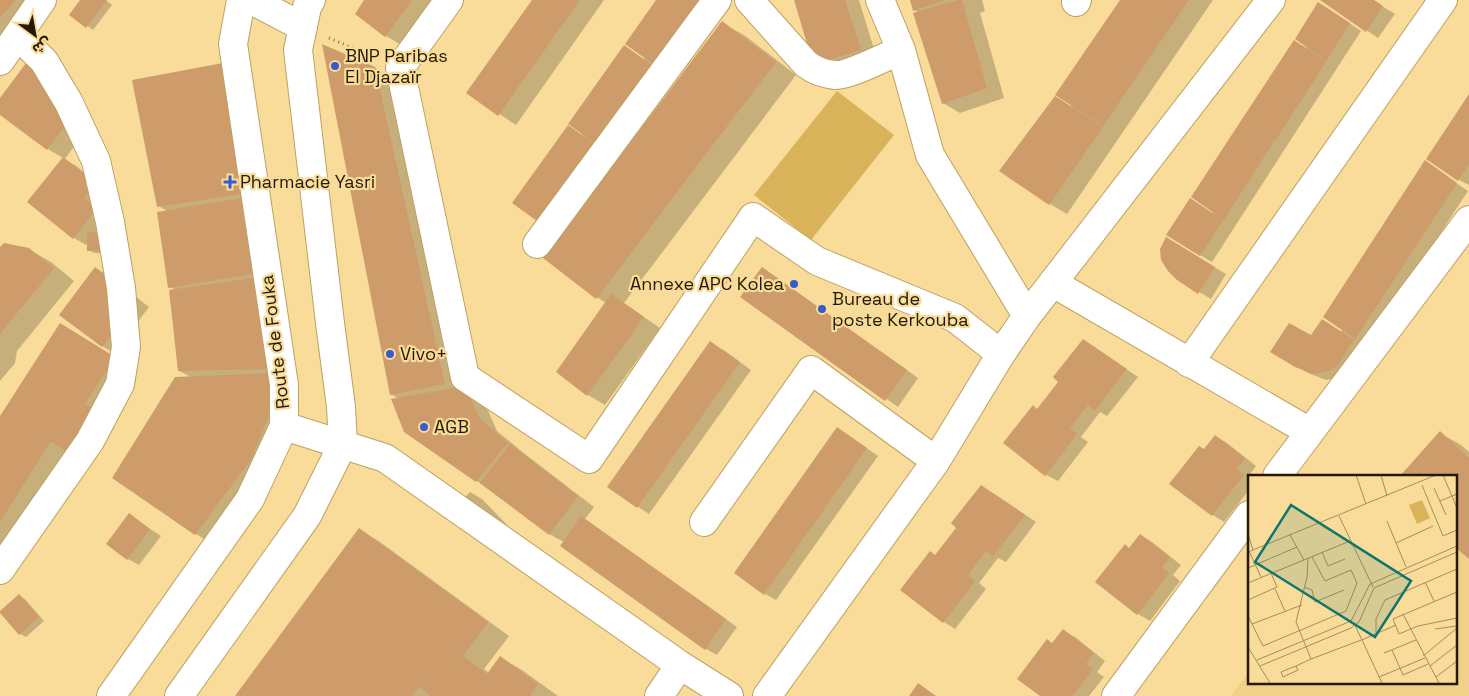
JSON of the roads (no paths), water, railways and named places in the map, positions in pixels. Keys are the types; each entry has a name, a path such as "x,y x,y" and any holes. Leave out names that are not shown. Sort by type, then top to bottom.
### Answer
{"street":[{"path":"0,61 42,0"},
{"name":"Route de Fouka","path":"111,696 250,499 284,426 284,385 233,44 241,0"},
{"path":"251,0 303,27"},
{"path":"179,696 308,516 343,444 341,407 328,314 298,50 307,7 311,0"},
{"path":"449,0 400,68 466,377 589,459 753,217 817,261 955,318 1001,354"},
{"path":"537,244 717,0"},
{"path":"749,0 806,64 815,71 836,75 863,67 901,50"},
{"path":"880,0 901,50 930,155 1027,316"},
{"path":"767,696 936,462 1001,354 1027,316 1271,0"},
{"path":"1189,363 1443,0"},
{"path":"0,570 90,441 120,384 126,347 121,288 110,222 96,161 69,103 44,61 18,36"},
{"path":"1279,475 1469,220"},
{"path":"1053,283 1310,432"},
{"path":"704,522 811,370 936,462"},
{"path":"284,426 386,458 680,665 729,696"},
{"path":"1116,696 1248,516"},
{"path":"659,696 680,665"}],"place":[{"name":"BNP Paribas El Djazaïr","path":"335,66"},
{"name":"Pharmacie Yasri","path":"230,182"},
{"name":"Annexe APC Kolea","path":"794,284"},
{"name":"Bureau de poste Kerkouba","path":"822,309"},
{"name":"Vivo+","path":"390,354"},
{"name":"AGB","path":"424,427"}]}
